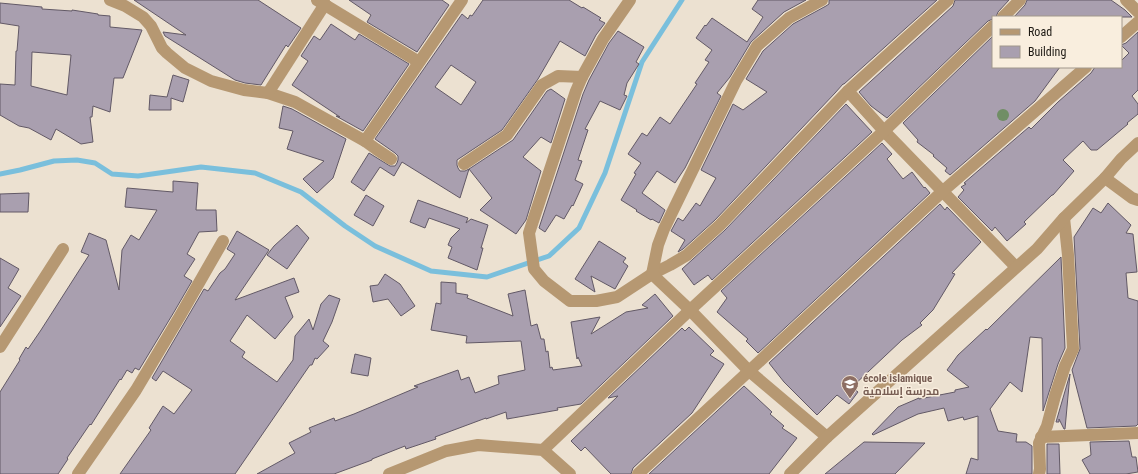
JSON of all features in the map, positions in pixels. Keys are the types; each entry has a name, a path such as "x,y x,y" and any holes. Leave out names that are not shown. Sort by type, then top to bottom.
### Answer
{"street":[{"path":"364,141 462,0"},
{"path":"630,0 603,39 582,77 529,233 534,269 544,281 570,301 596,301 617,298 652,274 687,255 720,225 848,92 948,0"},
{"path":"652,274 658,245 664,228 736,81 757,46 789,18 822,0"},
{"path":"1004,16 1020,0"},
{"path":"1126,0 1138,12"},
{"path":"115,1 143,17 151,26 162,48 185,68 210,81 244,90 268,93 295,102 364,141 390,159"},
{"path":"268,93 321,2 419,62"},
{"path":"1122,36 1138,22"},
{"path":"543,450 690,310 884,131 992,27"},
{"path":"638,474 943,191 1085,68"},
{"path":"464,164 507,135 542,85 558,76 582,77"},
{"path":"848,92 1016,267"},
{"path":"790,474 827,438 1037,249 1064,218 1138,143"},
{"path":"1105,178 1132,198 1138,200"},
{"path":"1039,474 1039,443 1047,426 1065,366 1073,349 1068,255 1064,218"},
{"path":"78,474 136,390 223,241"},
{"path":"0,346 63,248"},
{"path":"652,274 690,310 749,371 827,438"},
{"path":"1041,437 1138,433"},
{"path":"389,474 446,451 478,444 543,450 570,474"}],"building":[{"path":"134,0 258,0 301,28 288,47 286,45 261,85 245,83 235,80 165,36 163,32 186,35"},
{"path":"349,0 442,0 449,5 417,52 367,22 371,15"},
{"path":"483,0 569,0 601,18 599,20 605,23 596,35 585,56 560,41 538,79 502,130 457,160 457,165 460,171 469,169 460,198 402,162 394,176 380,167 364,191 351,182 369,153 390,166 395,166 398,160 398,156 395,153 375,139 462,14 468,19 470,15 472,16","holes":["451,65 476,82 461,105 435,87"]},
{"path":"758,0 806,0 784,12 751,42 730,77 717,93 721,96 685,168 675,183 657,171 642,193 665,210 659,223 652,219 651,220 621,200 636,174 634,173 641,163 628,154 642,133 647,136 660,117 670,124 697,84 695,83 709,62 705,60 712,50 696,38 705,25 706,26 712,18 747,42 763,17 752,9"},
{"path":"829,0 937,0 843,84 715,220 678,252 685,240 671,231 678,218 683,221 696,203 700,206 716,178 701,170 733,104 743,110 767,92 746,79 763,51 793,24 829,4"},
{"path":"955,0 1009,0 998,12 996,16 992,16 992,19 988,21 887,118 871,106 859,92 953,6"},
{"path":"1027,0 1111,0 1132,17 1015,16 1025,5"},
{"path":"0,3 42,7 42,9 72,10 110,16 110,27 142,30 123,78 114,78 110,112 93,106 92,117 90,117 93,142 81,144 56,129 51,140 29,128 19,126 0,115 0,84 15,85 16,51 19,26 0,23","holes":["32,52 71,55 67,95 31,86"]},
{"path":"331,24 355,40 359,34 409,64 363,131 336,116 340,117 292,85 308,61 301,56 314,36 320,40"},
{"path":"618,31 644,47 636,62 639,64 627,83 624,95 627,96 620,110 600,101 585,129 588,130 578,160 582,161 575,180 583,184 573,206 572,205 564,219 556,215 545,232 539,228 583,94 609,43"},
{"path":"1138,32 1138,90 1132,96 1138,104 1138,114 1097,150 1091,150 1083,141 1063,160 1074,171 1053,195 1024,222 1026,224 1007,241 995,227 992,231 958,197 964,190 961,187 1029,127 1031,129 1058,102 1091,73 1094,68 1122,68 1122,60 1129,53 1122,46"},
{"path":"992,37 992,68 1059,68 1035,101 950,175 945,171 947,168 933,156 934,155 917,142 918,140 903,123"},
{"path":"173,75 189,80 183,102 171,98 171,110 149,110 150,95 167,97"},
{"path":"551,89 565,99 551,143 541,137 523,157 541,171 526,220 516,234 480,210 492,198 469,169 513,140 547,91"},
{"path":"846,104 872,132 712,280 708,275 694,285 682,269 725,230"},
{"path":"283,106 292,109 346,139 333,178 317,193 303,179 324,161 287,149 293,131 279,128"},
{"path":"882,143 892,154 887,159 903,179 912,172 924,188 925,187 930,193 758,353 746,341 748,339 717,312 727,298 721,291"},
{"path":"173,181 198,183 196,210 216,210 217,231 199,232 187,254 195,259 184,276 192,281 174,312 139,370 135,368 132,373 127,370 91,425 90,424 67,458 68,459 58,474 0,474 0,392 20,360 19,359 26,347 28,349 89,255 81,252 89,233 106,240 119,290 122,250 131,235 139,240 157,210 125,207 127,188 173,192"},
{"path":"29,193 28,212 0,212 0,194"},
{"path":"366,195 384,206 373,226 354,215"},
{"path":"418,200 468,218 466,223 471,219 488,225 481,248 483,248 477,270 448,258 452,247 448,245 451,238 460,229 429,218 425,228 410,222"},
{"path":"1108,203 1131,225 1126,233 1133,234 1137,272 1126,273 1128,298 1138,301 1138,424 1136,426 1087,428 1072,370 1080,349 1074,237 1093,208 1101,213"},
{"path":"940,204 945,210 947,207 981,242 952,273 955,274 933,310 920,323 922,325 902,340 852,387 858,392 849,404 837,395 817,415 784,382 769,363"},
{"path":"297,225 309,238 287,269 267,255 274,246"},
{"path":"237,231 269,250 235,300 294,278 299,292 285,297 293,317 275,339 247,315 230,341 245,352 242,357 277,382 293,360 295,336 309,319 313,330 321,304 329,295 340,299 332,322 323,341 329,346 317,359 315,358 312,365 310,365 235,474 120,474 151,430 149,428 163,406 174,414 192,390 163,371 156,381 152,378 204,289 208,291 235,254 227,249"},
{"path":"599,241 626,258 623,262 628,266 615,289 591,276 595,292 575,279"},
{"path":"1061,257 1065,348 1058,364 1043,411 1042,338 1030,337 1022,392 1010,382 990,409 998,431 1017,434 1016,442 1026,442 1032,446 1032,474 966,474 971,458 978,460 978,416 964,420 963,417 948,421 944,408 918,414 873,435 872,434 898,407 919,398 955,392 955,390 969,387 947,370 958,355 986,329 987,330"},
{"path":"0,258 19,269 8,288 21,296 0,327"},
{"path":"385,274 400,284 415,306 401,316 388,299 373,302 370,286 378,285"},
{"path":"441,282 456,283 456,293 468,295 467,298 513,316 508,294 525,290 531,326 537,324 541,339 544,339 546,352 548,351 550,368 552,367 553,370 582,366 578,357 577,359 571,322 600,317 591,334 626,312 648,308 642,305 655,294 673,316 581,404 557,408 558,410 507,419 506,412 435,437 436,439 406,449 405,446 334,474 257,474 295,453 289,443 311,432 309,428 334,418 335,421 354,414 418,387 414,386 458,370 461,380 469,377 475,393 499,384 498,376 525,370 521,341 466,343 467,336 431,330 436,303 441,304"},
{"path":"689,327 714,351 710,355 724,364 692,413 633,468 631,474 611,474 585,447 581,451 571,441 618,396 608,398 682,328 685,331"},
{"path":"355,354 371,358 368,376 351,373"},
{"path":"1070,374 1064,429 1059,419 1059,422 1056,422"},
{"path":"744,386 772,412 770,414 784,426 782,428 797,438 769,474 649,474"},
{"path":"1129,441 1132,457 1136,457 1138,472 1126,474 1090,474 1082,460 1091,455 1090,442"},
{"path":"864,442 925,443 895,474 825,474"},
{"path":"1047,444 1059,444 1060,474 1047,474"}],"waterway":[{"path":"0,174 54,161 77,160 95,163 112,174 138,176 201,167 255,173 301,192 345,226 375,246 431,271 487,277 549,256 579,228 605,173 642,62 682,0"}],"place":[{"name":"école islamique مدرسة إسلامية","path":"850,399"}]}
